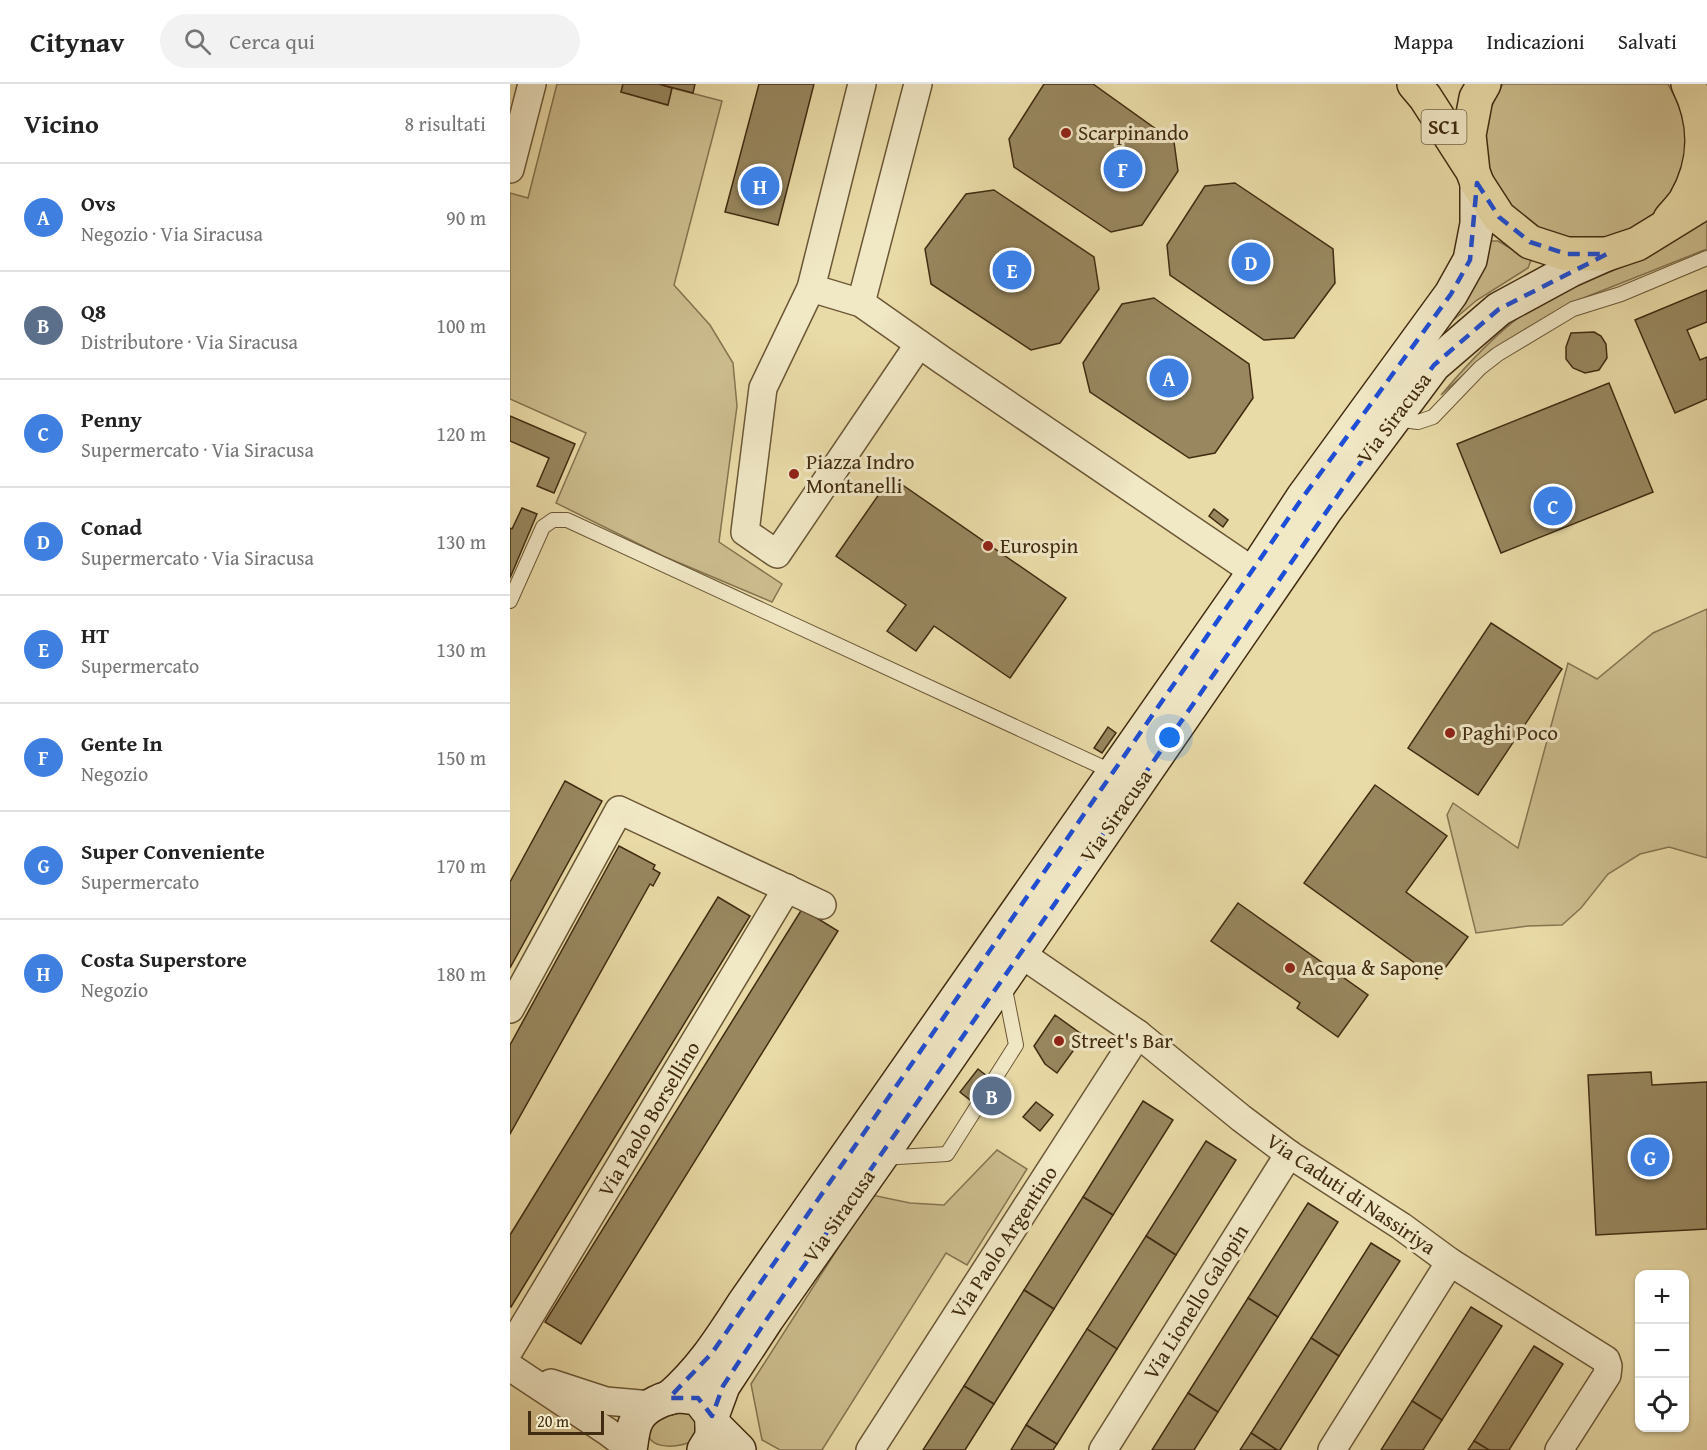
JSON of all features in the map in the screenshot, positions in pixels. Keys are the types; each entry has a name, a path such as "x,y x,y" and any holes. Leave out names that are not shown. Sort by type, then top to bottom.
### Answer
{"main road":[{"name":"SC1","path":"1414,84 1425,97 1475,178"},
{"path":"1484,84 1476,98 1469,135 1475,178 1499,217 1530,242 1567,254 1607,254 1637,244 1707,201"},
{"path":"1663,227 1685,201 1699,170 1703,137 1698,103 1688,84"},
{"name":"Via Siracusa","path":"633,1446 638,1417 688,1381 712,1353 744,1303 1254,572 1303,497 1451,294 1470,260 1477,224 1475,178"},
{"name":"Via Siracusa","path":"709,1430 723,1386 767,1319 1325,511 1393,418 1434,365 1499,309 1571,270 1607,254"},
{"path":"660,1402 680,1396 698,1398 709,1430 739,1450"}],"street":[{"path":"510,168 532,84"},
{"path":"862,84 812,288 763,388 745,532 777,554 920,344"},
{"path":"861,303 918,84"},
{"path":"812,288 861,303 1254,572"},
{"path":"510,1009 619,810 822,905"},
{"name":"Via Paolo Borsellino","path":"513,1363 787,888"},
{"name":"Via Caduti di Nassiriya","path":"1012,966 1138,1034 1289,1154 1409,1232 1450,1262 1606,1360 1607,1375 1559,1450"},
{"name":"Via Paolo Argentino","path":"870,1450 1138,1034"},
{"name":"Via Lionello Galopin","path":"1102,1450 1289,1154"},
{"path":"1332,1450 1450,1262"},
{"path":"513,1363 606,1401 660,1402"},
{"path":"513,1363 608,1432 633,1446"}],"lane":[{"path":"1393,418 1418,422 1433,417 1480,368 1498,354 1573,309 1621,294 1707,258"},
{"path":"510,601 543,527 553,520 567,520 1113,772"},
{"path":"880,1158 947,1154 1016,1045 1012,966"}],"highlighted area":[{"path":"1477,183 1499,217 1530,242 1567,254 1607,254 1499,309 1459,341 1434,365 1363,459 767,1319 723,1386 712,1416 698,1398 669,1398 712,1353 1303,497 1451,294 1470,260"}],"shaded area":[{"path":"557,84 623,84 621,92 667,105 672,88 722,101 674,285 710,325 733,363 737,406 719,542 782,584 772,602 663,556 556,503 586,433 510,399 510,193 528,198"},
{"path":"1503,84 1668,84 1680,110 1686,137 1684,165 1672,191 1651,218 1627,233 1602,240 1574,241 1541,232 1516,214 1505,201 1499,192 1488,163 1485,141 1486,124"},
{"path":"1707,216 1707,249 1571,303 1491,350 1441,395 1486,346 1537,304 1563,290 1642,258 1667,244"},
{"path":"1487,241 1498,241 1531,260 1528,268 1477,300 1445,327"},
{"path":"1707,609 1707,858 1669,847 1640,854 1608,874 1581,908 1562,925 1528,926 1476,933 1447,815 1453,803 1518,848 1568,663 1597,679 1653,633"},
{"path":"997,1150 1027,1169 967,1265 946,1253 822,1450 780,1450 762,1440 751,1384 872,1195 910,1203 944,1205"},
{"path":"672,1407 698,1413 696,1440 669,1446 660,1445 649,1438 647,1431 649,1421"}],"building":[{"path":"623,84 659,84 672,88 668,105 621,92"},
{"path":"659,84 695,84 693,93"},
{"path":"759,84 814,84 778,225 725,212"},
{"path":"1044,84 1093,84 1174,142 1178,171 1142,225 1111,232 1014,167 1009,139"},
{"path":"1235,183 1333,249 1335,283 1294,338 1264,340 1170,275 1167,245 1205,186"},
{"path":"994,190 1094,257 1099,289 1060,343 1031,350 931,284 925,249 966,194"},
{"path":"1707,290 1707,322 1687,330 1700,360 1707,357 1707,399 1675,413 1635,320"},
{"path":"1154,298 1249,364 1253,398 1215,453 1189,458 1090,392 1083,363 1122,304"},
{"path":"1594,332 1601,336 1606,344 1607,358 1599,370 1585,373 1573,368 1566,359 1566,347 1571,333"},
{"path":"1609,383 1653,492 1501,553 1457,444"},
{"path":"510,416 575,444 554,493 537,486 549,458 510,441"},
{"path":"891,477 1066,598 1010,678 934,626 916,651 887,631 906,605 836,556"},
{"path":"522,508 537,514 510,578 510,528 512,529"},
{"path":"1214,509 1228,520 1223,527 1209,516"},
{"path":"1491,623 1562,669 1478,795 1408,748"},
{"path":"1108,727 1116,733 1102,753 1094,748"},
{"path":"565,781 602,801 510,968 510,882"},
{"path":"1375,785 1447,836 1406,892 1468,937 1437,979 1304,883"},
{"path":"619,846 655,865 653,869 660,873 653,886 650,884 510,1134 510,1045"},
{"path":"718,897 750,916 511,1307 510,1235"},
{"name":"Acqua & Sapone","path":"1238,903 1368,995 1338,1037 1297,1008 1300,1003 1211,941"},
{"path":"802,909 838,931 581,1344 545,1322"},
{"name":"Street's Bar","path":"1055,1015 1084,1036 1057,1073 1045,1064 1034,1046"},
{"path":"978,1069 997,1084 979,1107 960,1092"},
{"path":"1651,1072 1652,1085 1707,1082 1707,1229 1596,1235 1588,1075"},
{"path":"1143,1101 1173,1120 1113,1215 1083,1197"},
{"path":"1036,1102 1053,1115 1040,1131 1023,1117"},
{"path":"1206,1141 1236,1160 1176,1255 1146,1236"},
{"path":"1083,1197 1113,1215 1054,1309 1024,1290"},
{"path":"1308,1203 1338,1222 1278,1317 1248,1298"},
{"path":"1146,1236 1176,1255 1117,1349 1087,1329"},
{"path":"1371,1243 1400,1261 1339,1356 1311,1338"},
{"path":"1024,1290 1054,1309 994,1404 964,1386"},
{"path":"1248,1298 1278,1317 1218,1412 1188,1393"},
{"path":"1471,1307 1502,1326 1442,1420 1412,1401"},
{"path":"1087,1329 1117,1349 1057,1444 1026,1425"},
{"path":"1311,1338 1339,1356 1280,1450 1277,1450 1251,1433"},
{"path":"1534,1346 1563,1364 1509,1450 1489,1450 1474,1441"},
{"path":"964,1386 994,1404 965,1450 923,1450"},
{"path":"1188,1393 1218,1412 1194,1450 1152,1450"},
{"path":"1412,1401 1442,1420 1423,1450 1381,1450"},
{"path":"1026,1425 1057,1444 1053,1450 1011,1450"},
{"path":"1251,1433 1277,1450 1240,1450"},
{"path":"1474,1441 1489,1450 1468,1450"}],"place":[{"name":"Scarpinando","path":"1066,133"},
{"name":"Gente In","path":"1123,169"},
{"name":"Costa Superstore","path":"760,186"},
{"name":"Conad","path":"1251,262"},
{"name":"HT","path":"1012,270"},
{"name":"Ovs","path":"1169,378"},
{"name":"Piazza Indro Montanelli","path":"794,474"},
{"name":"Penny","path":"1553,506"},
{"name":"Eurospin","path":"988,546"},
{"name":"Paghi Poco","path":"1450,733"},
{"name":"Acqua & Sapone","path":"1290,968"},
{"name":"Street's Bar","path":"1059,1041"},
{"name":"Q8","path":"992,1096"},
{"name":"Super Conveniente","path":"1650,1157"}]}
